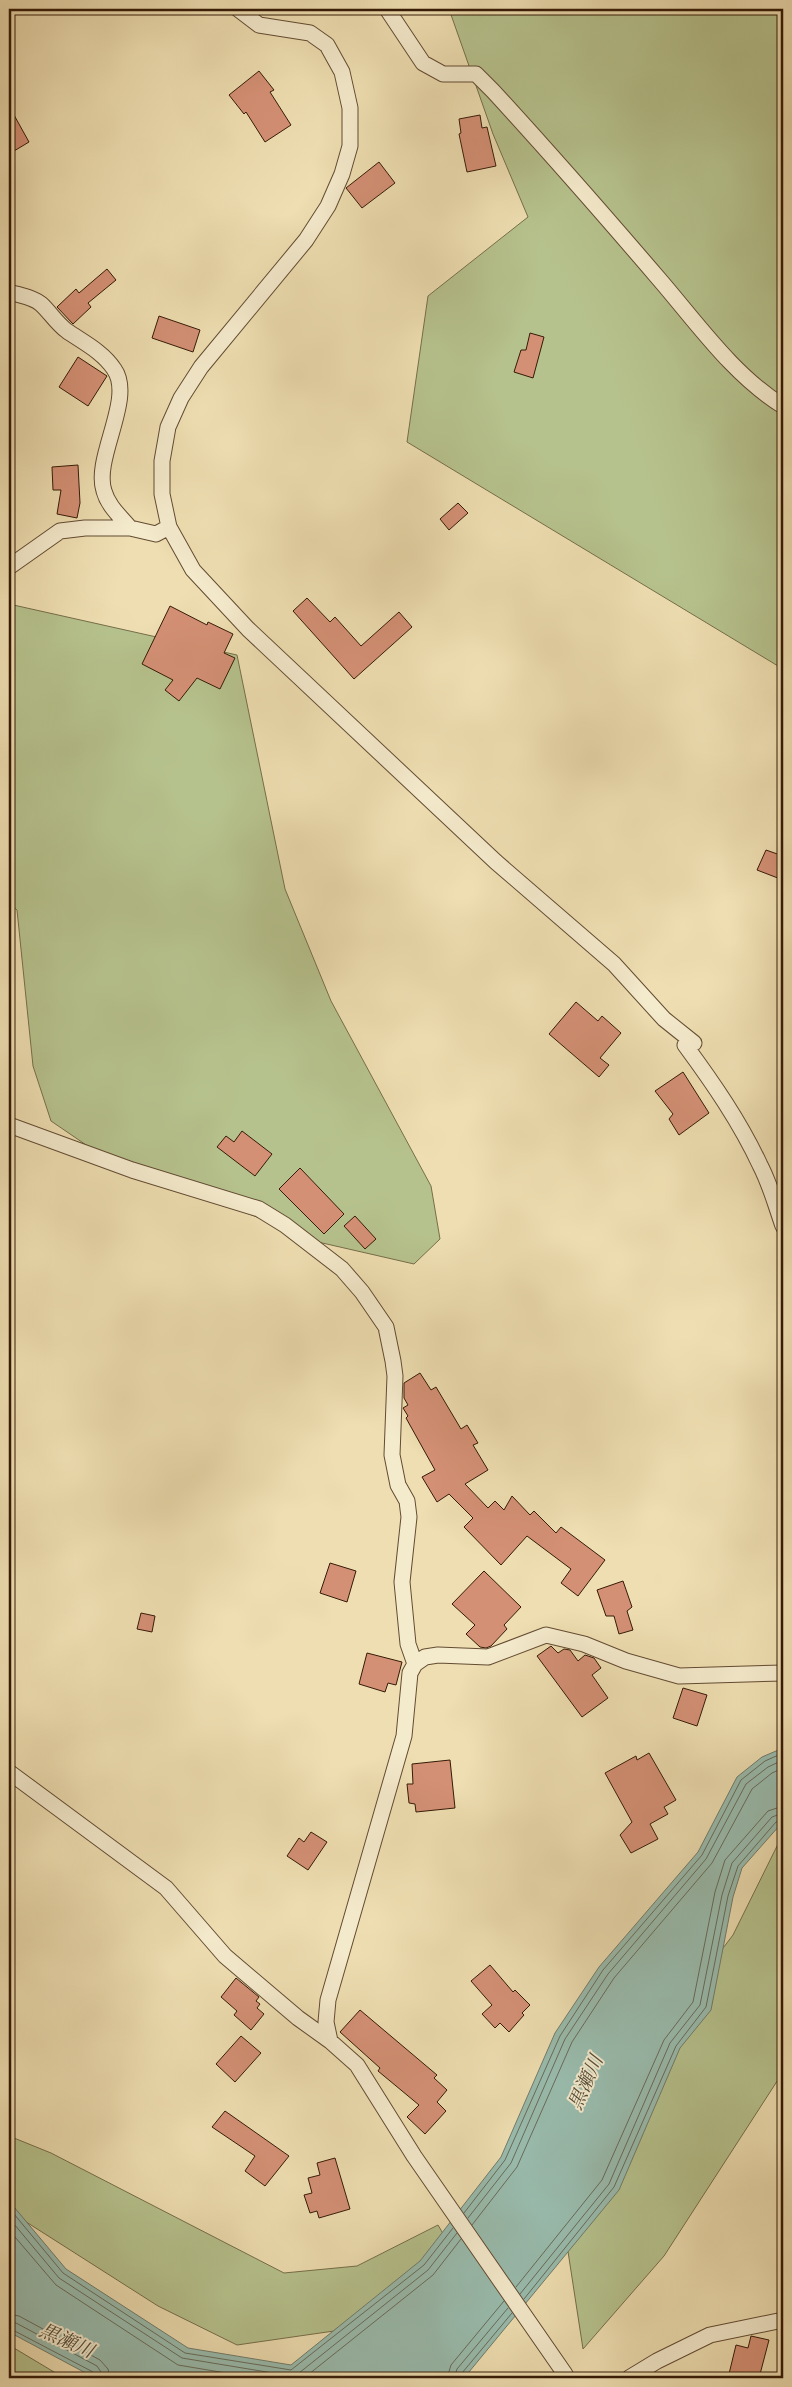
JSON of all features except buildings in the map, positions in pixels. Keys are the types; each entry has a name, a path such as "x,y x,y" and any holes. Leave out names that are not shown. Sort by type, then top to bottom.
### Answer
{"street":[{"path":"238,9 259,25 310,33 326,45 342,72 350,108 350,146 342,174 328,206 306,240 201,367 181,398 168,427 162,461 162,494 169,527 193,570 248,628 474,842 614,964 664,1019 694,1043 685,1045 714,1085 751,1146 761,1166 783,1226"},
{"path":"388,9 423,63 443,74 476,74 493,91 599,209 720,349 763,394 783,406"},
{"path":"9,292 40,303 57,324 103,356 116,370 119,390 116,419 102,466 103,491 112,507 130,528"},
{"path":"9,567 60,530 130,528 156,534 169,527"},
{"path":"9,1125 132,1170 259,1209 285,1225 342,1269 362,1292 386,1327 394,1361 392,1455 398,1485 407,1501 408,1517 402,1582 408,1644 415,1664"},
{"path":"330,2041 326,2022 328,2000 404,1736 410,1673 415,1664 425,1657 438,1655 488,1657 546,1634 584,1644 626,1661 679,1676 783,1673"},
{"path":"9,1772 166,1888 225,1956 298,2018 330,2041 357,2064 414,2156 439,2190 564,2376"},
{"path":"629,2378 657,2360 710,2335 783,2320"}],"green space":[{"path":"449,9 783,9 783,669 407,442 428,296 528,217 493,134"},
{"path":"9,604 237,655 285,889 331,1001 431,1186 440,1239 414,1264 318,1242 95,1151 51,1121 33,1066 17,910 9,903"},
{"path":"783,1834 783,2072 664,2256 583,2349 567,2245 664,2025 733,1935"},
{"path":"9,2136 51,2153 284,2273 357,2266 438,2225 455,2254 334,2331 237,2345 158,2306 9,2211"},
{"path":"9,2345 64,2378 9,2378"}],"water":[{"name":"黒瀬川","path":"783,1748 783,1824 780,1825 742,1868 733,1897 711,2010 680,2048 619,2190 464,2378 95,2378 9,2332 9,2201 66,2269 188,2348 291,2365 420,2261 501,2157 555,2033 599,1967 698,1852 737,1777 762,1757"}]}
